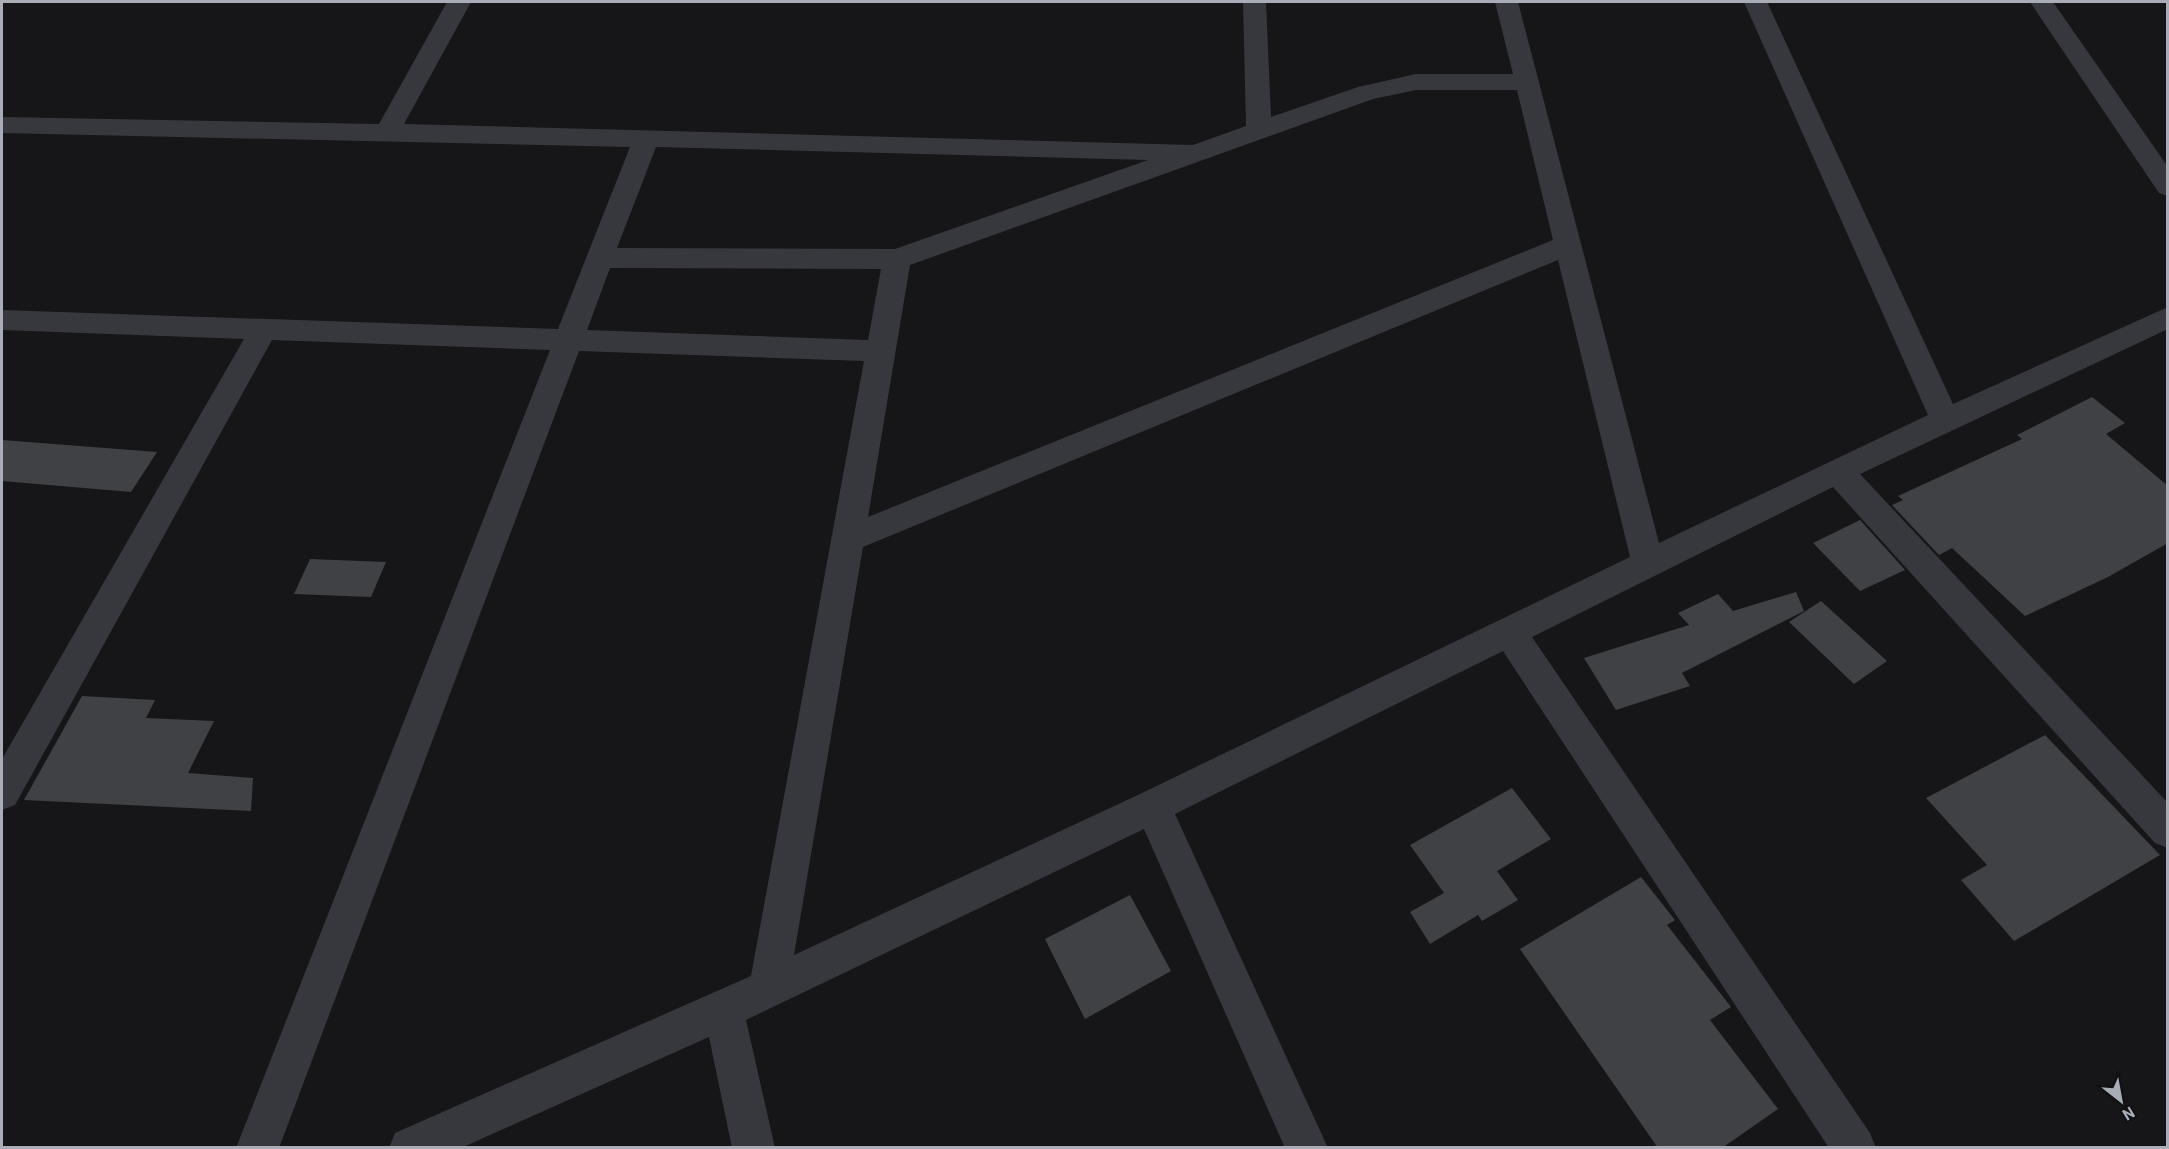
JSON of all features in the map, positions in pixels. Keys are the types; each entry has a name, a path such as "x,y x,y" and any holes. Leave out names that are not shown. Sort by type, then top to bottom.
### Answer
{"street":[{"path":"387,132 459,2"},
{"path":"1254,2 1259,129"},
{"path":"1507,2 1648,564"},
{"path":"1756,2 1945,419"},
{"path":"2042,2 2168,188"},
{"path":"600,258 897,259 1259,129 1392,86 1416,82 1527,82"},
{"path":"2,125 387,132 1192,153"},
{"path":"257,1148 646,139"},
{"path":"847,539 1568,245"},
{"path":"769,987 897,259"},
{"path":"2,320 880,351"},
{"path":"410,1148 723,1010 1153,806 1945,419 2162,328"},
{"path":"2,793 264,329"},
{"path":"1838,471 2168,830"},
{"path":"1509,631 1855,1148"},
{"path":"1153,806 1307,1148"},
{"path":"723,1010 754,1148"}],"building":[{"path":"2092,397 2125,423 2106,434 2168,486 2168,543 2108,577 2025,616 1952,548 1939,555 1892,505 1903,500 1898,496 2022,439 2017,435"},
{"path":"2,440 157,452 131,492 2,481"},
{"path":"1860,520 1905,570 1860,591 1813,543"},
{"path":"310,559 386,562 371,597 294,594"},
{"path":"1796,592 1804,611 1682,673 1690,686 1616,710 1584,658 1689,625 1678,613 1718,594 1733,611"},
{"path":"1821,601 1887,661 1854,684 1789,622"},
{"path":"82,696 155,700 146,718 214,721 188,773 253,778 251,811 24,800"},
{"path":"2045,735 2160,855 2014,941 1961,880 1987,865 1926,798"},
{"path":"1512,788 1551,839 1497,871 1518,900 1482,921 1478,915 1430,944 1410,912 1444,893 1410,845"},
{"path":"1641,877 1675,920 1667,925 1731,1007 1710,1020 1778,1109 1722,1148 1658,1148 1520,949"},
{"path":"1130,895 1171,971 1085,1019 1045,939"}]}
